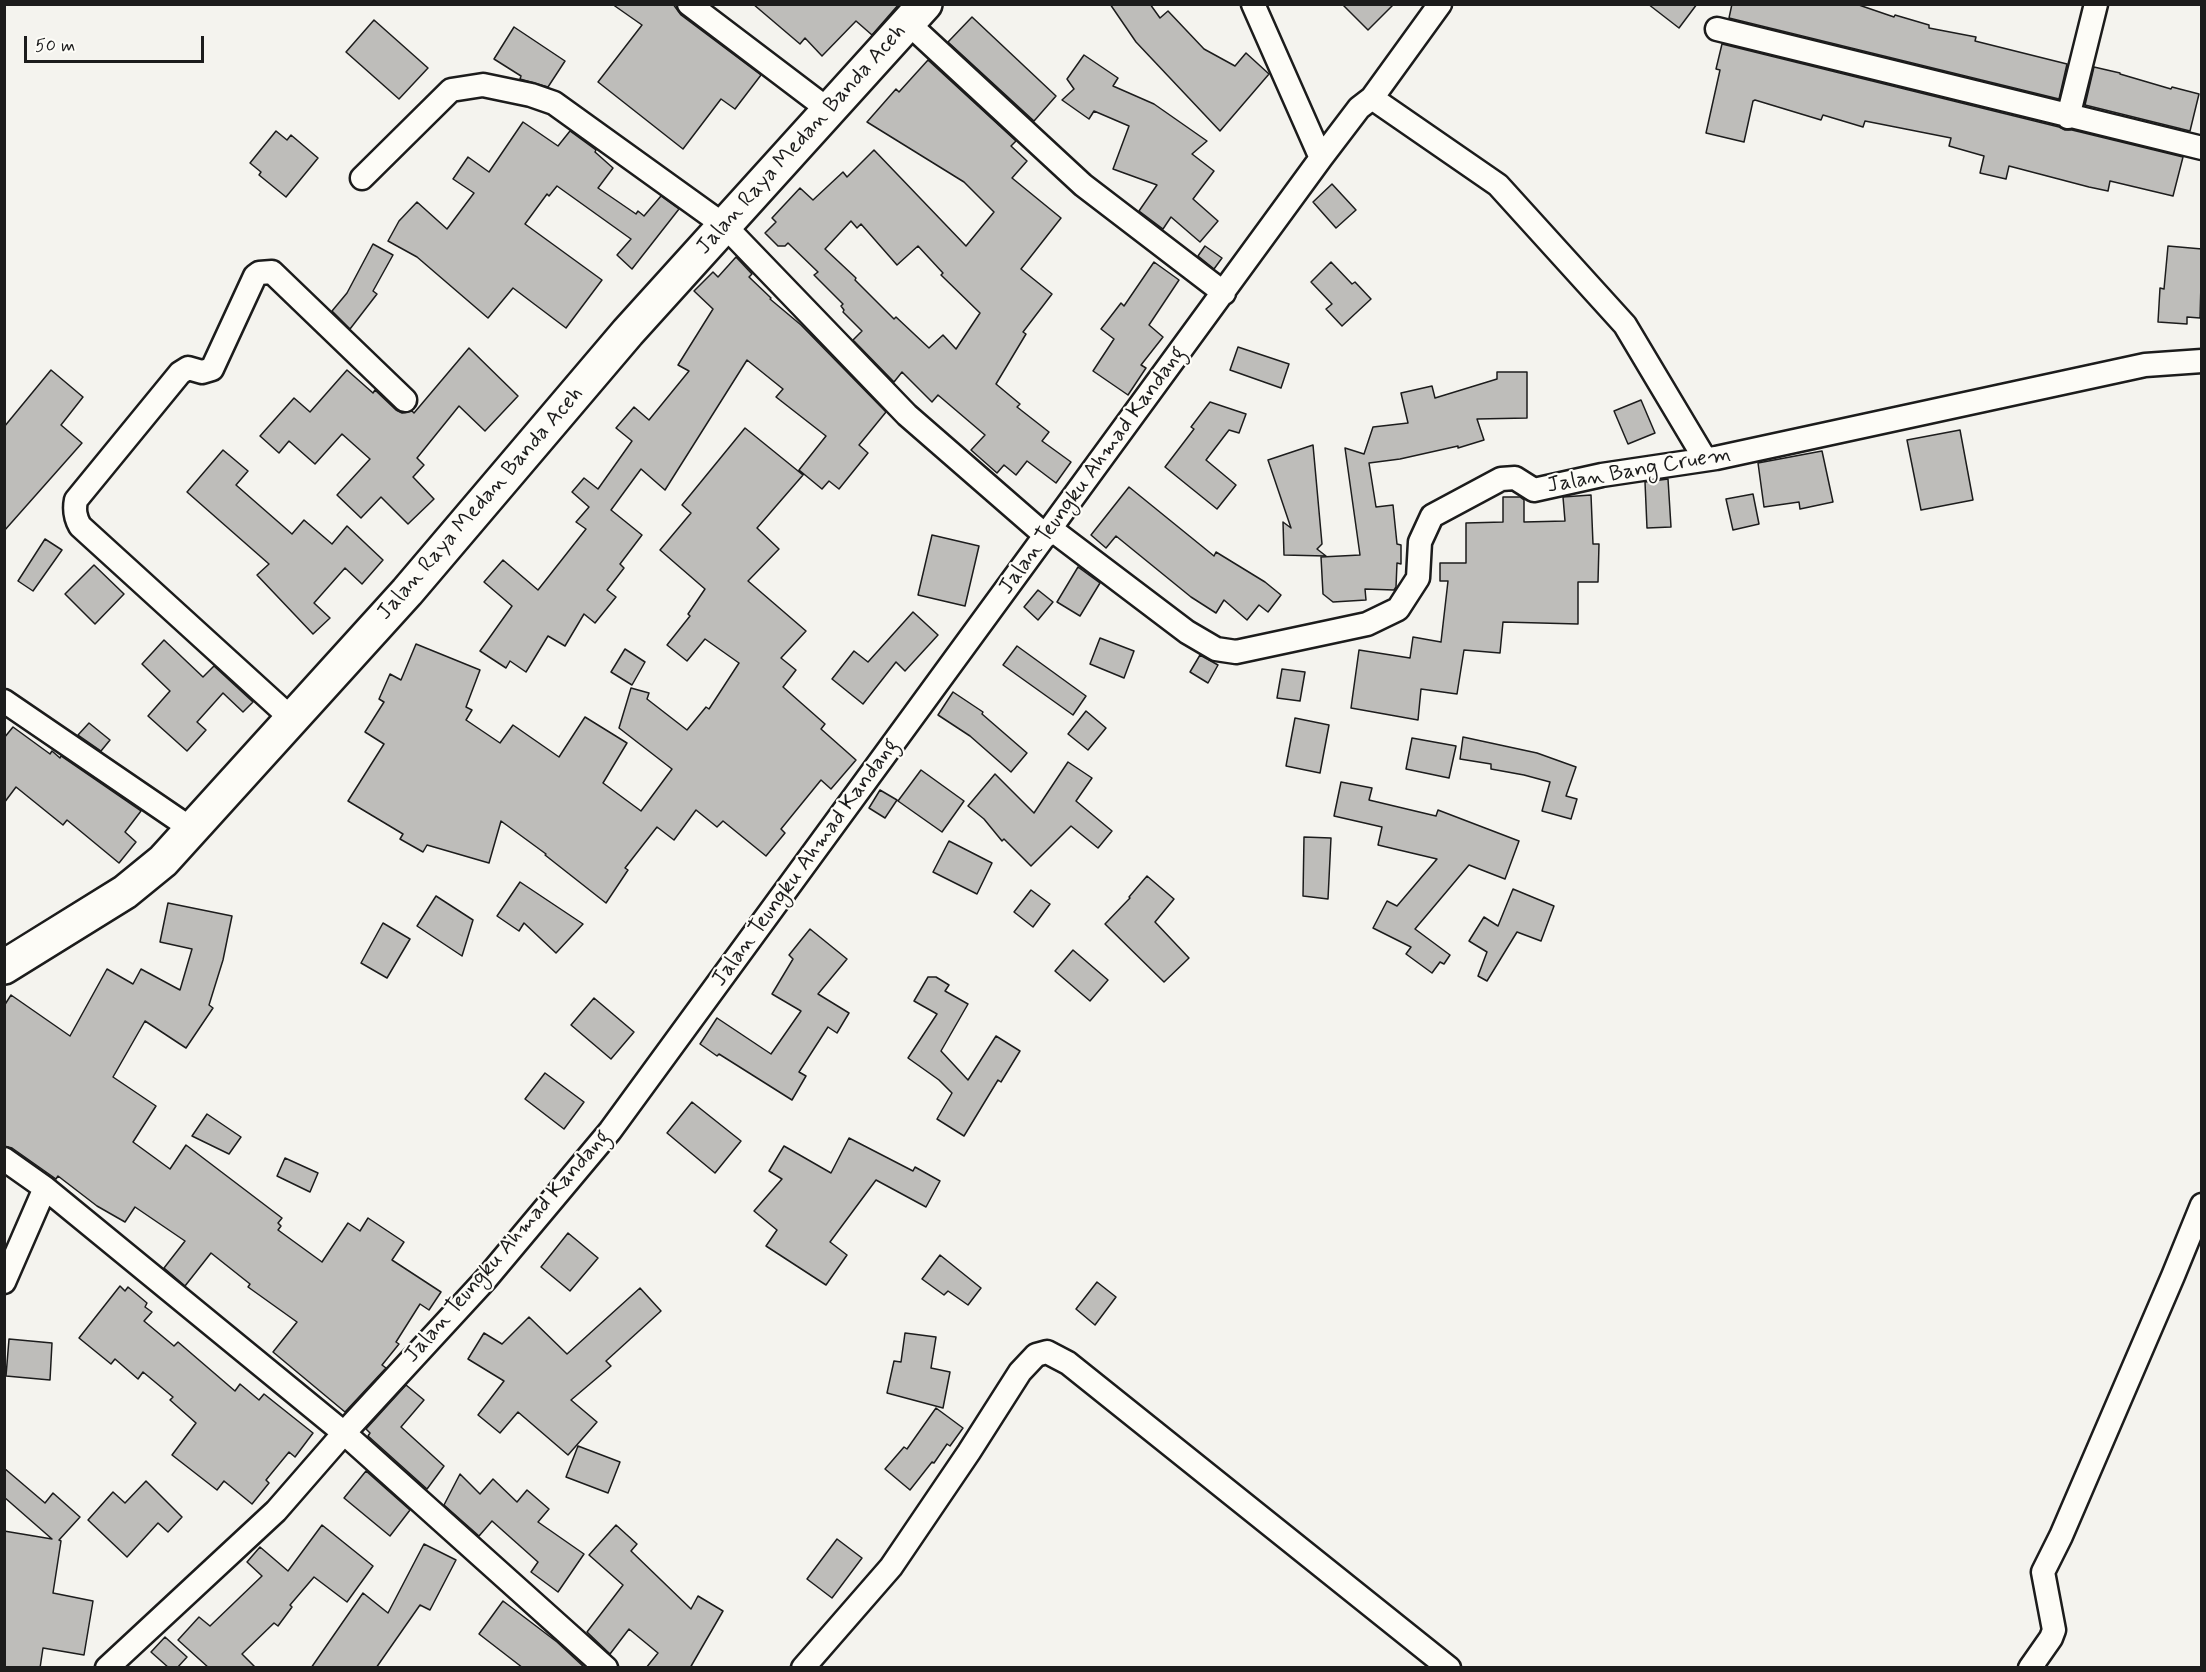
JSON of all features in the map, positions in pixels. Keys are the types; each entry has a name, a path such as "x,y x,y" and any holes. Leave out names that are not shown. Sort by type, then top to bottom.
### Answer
{"highway":[{"name":"Jalan Raya Medan Banda Aceh","path":"4,967 125,892 163,861 407,592 628,332 916,14"}],"street":[{"path":"689,4 830,111"},
{"path":"1253,4 1322,158"},
{"name":"Jalan Teungku Ahmad Kandang","path":"107,1668 276,1511 344,1433 486,1279 610,1131 1322,158 1359,108 1372,98 1440,4"},
{"path":"2068,117 2096,4"},
{"path":"916,14 1083,185 1224,293"},
{"path":"1717,29 2068,117 2202,148"},
{"name":"Jalan Bang Cruem","path":"362,178 450,90 483,85 531,95 554,103 725,226 907,415 1048,532 1187,632 1216,649 1236,652 1367,624 1398,609 1418,578 1420,542 1432,516 1501,479 1515,478 1534,490 1602,475 1705,459 2145,365 2202,361"},
{"path":"1372,98 1498,185 1625,325 1705,459"},
{"path":"292,719 81,526 76,519 76,500 180,373 188,368 202,372 212,369 255,276 259,273 272,272 405,400"},
{"path":"4,701 192,830"},
{"path":"4,1159 45,1188 344,1433 606,1668"},
{"path":"4,1282 45,1188"},
{"path":"2030,1668 2054,1630 2043,1572 2061,1536 2164,1298 2202,1204"},
{"path":"803,1668 891,1567 1020,1372 1036,1355 1047,1352 1068,1363 1449,1668"}],"building":[{"path":"612,4 673,4 681,15 761,75 735,109 721,99 683,149 598,82 642,25"},
{"path":"753,4 899,4 872,35 856,21 822,56 805,38 800,44"},
{"path":"1110,4 1150,4 1160,18 1168,11 1204,49 1235,66 1246,53 1269,74 1220,131 1136,42"},
{"path":"1342,4 1394,4 1368,30"},
{"path":"1648,4 1697,4 1679,28"},
{"path":"1732,4 1856,4 1894,17 1895,15 1929,25 1929,28 1976,37 1975,41 2067,64 2059,99 1729,18"},
{"path":"972,17 1056,96 1034,121 948,42"},
{"path":"374,20 428,68 399,99 346,52"},
{"path":"514,27 565,61 548,87 520,79 521,76 494,59"},
{"path":"1722,44 2065,130 2183,157 2173,196 2110,181 2108,191 2009,166 2006,179 1980,173 1984,156 1949,146 1951,138 1865,121 1863,127 1823,115 1821,120 1755,100 1744,142 1706,133 1720,70 1716,69"},
{"path":"1084,55 1118,78 1113,86 1154,104 1207,141 1192,154 1214,171 1193,199 1218,221 1200,242 1171,217 1163,229 1139,211 1157,185 1113,169 1129,126 1094,111 1089,119 1062,100 1074,89 1067,79"},
{"path":"928,60 1016,141 1011,146 1027,161 1012,178 1061,218 1021,269 1052,294 1023,332 1026,334 996,384 1020,404 1017,407 1049,432 1042,441 1071,462 1056,483 1027,461 1016,475 1004,465 997,473 971,450 985,435 938,395 932,402 902,372 894,382 853,340 862,331 843,312 841,306 843,304 814,275 818,272 788,243 785,246 778,246 765,233 776,222 772,218 800,188 813,200 843,172 847,177 874,150 966,246 994,212 964,182 867,122 896,89 899,92","holes":["851,221 857,228 861,224 897,265 918,246 943,273 941,275 980,313 956,349 943,335 929,348 896,317 894,319 825,249"]},
{"path":"2094,67 2171,89 2172,87 2199,94 2190,131 2085,105"},
{"path":"523,122 558,146 570,131 596,150 595,152 613,168 598,188 636,214 638,211 644,216 661,196 679,209 632,269 617,255 631,239 557,186 549,196 547,194 525,224 602,280 566,328 513,288 488,318 417,257 388,241 399,221 417,202 447,229 474,193 453,179 468,157 489,172"},
{"path":"276,131 287,140 291,135 318,158 286,197 259,175 261,172 250,163"},
{"path":"1332,184 1356,210 1336,228 1313,202"},
{"path":"373,244 393,255 373,291 377,294 350,329 332,311 347,293"},
{"path":"1205,246 1222,258 1214,269 1198,256"},
{"path":"2168,246 2202,249 2200,318 2187,317 2187,324 2158,322 2160,288 2164,289"},
{"path":"736,257 752,274 749,277 770,299 801,325 886,412 859,445 868,453 839,489 829,481 822,489 799,470 826,436 776,397 783,389 747,360 665,490 641,469 611,510 642,535 620,564 624,568 607,590 616,597 595,623 584,614 565,646 548,636 526,672 510,661 506,668 480,651 512,606 484,582 503,560 538,590 586,529 576,522 589,507 572,492 584,478 598,489 632,441 616,428 634,407 649,420 689,371 678,365 713,309 694,291 713,272 718,277"},
{"path":"1154,262 1179,280 1149,325 1163,337 1141,365 1146,368 1128,395 1093,371 1114,339 1101,329 1121,303 1124,306"},
{"path":"1331,262 1352,284 1355,282 1371,299 1342,326 1326,309 1332,304 1311,282"},
{"path":"1238,347 1289,364 1281,388 1230,370"},
{"path":"469,348 518,396 485,431 459,406 417,458 424,465 413,477 434,499 408,524 381,497 361,518 337,495 370,459 342,434 315,464 289,441 279,453 260,436 294,398 310,412 347,370 373,393 375,390 396,410 402,413 412,411 414,413"},
{"path":"51,370 83,397 61,425 82,443 4,531 4,427"},
{"path":"1497,372 1527,372 1527,418 1477,419 1484,440 1458,448 1458,446 1400,459 1369,463 1376,507 1393,505 1397,544 1401,545 1401,564 1397,563 1396,587 1394,590 1365,589 1366,600 1333,602 1323,594 1321,557 1360,555 1345,448 1364,454 1373,427 1408,423 1401,393 1432,386 1435,398 1497,379"},
{"path":"1641,400 1655,433 1628,444 1614,411"},
{"path":"1210,402 1246,414 1239,433 1229,430 1206,460 1236,485 1217,509 1165,467 1194,429 1191,427"},
{"path":"745,428 803,475 757,528 779,549 748,581 806,631 781,658 796,670 783,687 825,724 821,729 856,760 831,789 821,780 781,829 785,833 766,856 723,821 717,827 696,810 674,840 657,827 625,868 628,870 606,903 501,821 489,863 427,845 423,852 400,839 403,834 348,801 384,744 365,732 384,702 379,699 390,674 401,680 416,644 480,670 466,707 472,710 466,720 500,743 513,725 559,757 585,717 627,743 603,783 641,811 672,769 619,728 631,688 649,693 647,699 687,730 706,707 709,709 739,663 705,639 687,661 667,645 690,616 688,614 705,589 660,550 691,513 682,505"},
{"path":"1960,430 1973,500 1921,510 1907,440"},
{"path":"1313,445 1322,544 1317,549 1326,556 1284,555 1283,522 1291,528 1268,460"},
{"path":"223,450 248,471 236,485 292,534 304,520 332,544 347,526 383,560 362,584 345,568 314,603 330,618 313,634 257,575 269,564 187,492"},
{"path":"1822,451 1833,502 1800,509 1799,502 1764,507 1758,463"},
{"path":"1668,479 1671,527 1647,528 1645,482"},
{"path":"1129,487 1214,556 1216,552 1265,582 1281,595 1268,612 1259,605 1247,620 1224,600 1216,613 1191,597 1116,536 1106,548 1091,535"},
{"path":"1753,494 1759,524 1733,530 1726,499"},
{"path":"1591,495 1593,544 1599,544 1598,582 1578,582 1578,624 1503,622 1500,653 1464,650 1457,694 1421,689 1418,720 1351,708 1359,650 1410,658 1413,637 1441,642 1448,581 1440,581 1440,563 1466,563 1466,523 1503,522 1503,497 1520,497 1524,500 1524,522 1565,521 1563,497"},
{"path":"932,535 979,546 965,606 918,595"},
{"path":"45,539 62,550 33,591 18,581"},
{"path":"94,565 124,594 95,624 65,594"},
{"path":"1078,567 1100,583 1080,616 1057,602"},
{"path":"1038,590 1053,602 1038,620 1024,607"},
{"path":"913,612 938,635 905,671 896,662 863,704 832,679 854,651 868,662"},
{"path":"1100,638 1134,651 1124,678 1090,664"},
{"path":"164,640 203,677 214,666 253,702 243,712 223,693 197,722 206,730 187,751 148,716 170,691 142,664"},
{"path":"1017,646 1086,696 1073,715 1003,665"},
{"path":"625,649 645,662 632,685 611,672"},
{"path":"1200,655 1218,665 1208,683 1190,672"},
{"path":"1282,669 1305,672 1300,701 1277,698"},
{"path":"953,692 983,712 982,714 1027,753 1011,772 970,736 938,715"},
{"path":"1086,711 1106,728 1088,750 1068,734"},
{"path":"1295,718 1329,725 1320,773 1286,766"},
{"path":"89,723 110,740 101,751 78,735"},
{"path":"13,727 50,754 52,751 60,758 61,756 141,811 125,832 136,842 119,863 67,820 63,825 16,787 4,803 4,738"},
{"path":"1463,737 1537,753 1576,767 1566,796 1577,799 1571,819 1542,811 1550,782 1491,769 1491,764 1460,759"},
{"path":"1412,738 1456,746 1449,778 1406,769"},
{"path":"1068,762 1092,778 1076,801 1112,831 1098,848 1071,826 1031,866 1004,839 1002,841 984,819 968,806 995,774 1034,813"},
{"path":"921,770 964,801 942,832 898,801"},
{"path":"1341,782 1372,788 1369,800 1436,816 1438,810 1519,841 1505,879 1469,865 1415,929 1450,955 1444,964 1440,962 1432,973 1406,954 1411,947 1373,928 1387,901 1397,906 1437,859 1378,845 1382,827 1334,816"},
{"path":"880,790 897,800 885,818 869,808"},
{"path":"1304,837 1331,838 1328,899 1303,896"},
{"path":"949,841 992,863 977,894 933,872"},
{"path":"1147,876 1174,899 1155,922 1189,958 1164,982 1105,924"},
{"path":"520,882 583,924 556,953 524,923 519,931 497,916"},
{"path":"1513,889 1554,906 1541,941 1517,932 1487,981 1478,976 1487,952 1469,941 1484,917 1498,926"},
{"path":"1031,890 1050,904 1033,927 1014,912"},
{"path":"436,896 473,920 462,956 417,926"},
{"path":"168,903 232,916 223,960 209,1005 213,1008 186,1048 145,1021 113,1077 156,1106 133,1142 170,1169 186,1145 282,1218 278,1223 281,1226 278,1230 322,1262 348,1223 360,1231 368,1218 404,1242 392,1260 441,1292 429,1310 420,1304 396,1342 399,1344 382,1365 386,1368 345,1412 273,1352 297,1322 248,1287 250,1284 211,1253 185,1286 164,1268 185,1241 135,1207 125,1222 97,1206 58,1176 56,1179 12,1148 4,1146 4,1006 11,995 70,1036 107,969 133,984 141,969 180,990 192,949 160,942"},
{"path":"383,923 410,939 387,978 361,963"},
{"path":"810,929 847,959 818,994 849,1013 837,1033 828,1027 799,1072 806,1076 792,1100 700,1044 717,1018 771,1054 801,1011 772,994 793,959 789,955"},
{"path":"1073,950 1108,980 1090,1001 1055,971"},
{"path":"928,977 936,977 949,985 945,991 968,1004 941,1051 968,1080 996,1036 1020,1051 1001,1082 998,1080 964,1136 937,1119 952,1093 939,1080 908,1058 937,1014 914,1001"},
{"path":"594,998 634,1032 611,1059 571,1025"},
{"path":"545,1073 584,1102 564,1129 525,1099"},
{"path":"692,1102 741,1141 715,1173 667,1133"},
{"path":"207,1114 241,1137 229,1154 192,1136"},
{"path":"849,1138 913,1171 915,1167 940,1181 926,1207 876,1180 830,1242 847,1255 826,1285 766,1246 777,1230 754,1211 782,1179 769,1171 784,1146 831,1173"},
{"path":"285,1158 318,1173 310,1192 277,1176"},
{"path":"568,1233 598,1258 570,1291 541,1267"},
{"path":"940,1255 981,1288 968,1305 948,1291 944,1295 922,1279"},
{"path":"1097,1282 1116,1297 1095,1325 1076,1309"},
{"path":"120,1286 125,1291 128,1287 147,1303 145,1307 152,1312 144,1321 174,1346 178,1342 235,1391 240,1384 259,1400 264,1394 313,1433 295,1457 289,1452 266,1480 269,1483 252,1504 224,1481 217,1490 172,1455 196,1423 170,1400 173,1397 143,1372 138,1379 115,1359 111,1364 79,1338"},
{"path":"640,1288 661,1311 606,1361 611,1366 571,1400 597,1422 568,1455 518,1412 500,1433 478,1415 504,1381 468,1359 484,1333 502,1344 529,1317 567,1354"},
{"path":"905,1333 936,1337 931,1368 950,1372 943,1408 887,1393 894,1361 901,1362"},
{"path":"9,1339 52,1343 50,1380 6,1376"},
{"path":"406,1385 424,1400 401,1427 444,1466 427,1489 368,1436 370,1433 366,1429"},
{"path":"936,1408 963,1428 950,1446 947,1444 910,1490 885,1469 904,1447 907,1449"},
{"path":"578,1446 620,1462 608,1493 566,1477"},
{"path":"4,1468 45,1503 53,1493 80,1517 59,1540 61,1541 53,1593 93,1601 84,1655 43,1648 40,1668 4,1668 4,1531 52,1539 4,1497"},
{"path":"366,1471 410,1510 390,1536 344,1498"},
{"path":"460,1474 480,1494 493,1479 517,1502 527,1490 549,1509 538,1522 584,1554 558,1592 531,1572 538,1562 492,1521 479,1536 444,1505"},
{"path":"146,1481 182,1517 168,1532 158,1523 127,1557 88,1520 113,1492 125,1503"},
{"path":"322,1525 373,1566 347,1602 314,1577 290,1605 292,1607 278,1626 274,1623 242,1654 256,1668 209,1668 178,1640 199,1617 210,1626 262,1576 247,1562 260,1547 288,1571"},
{"path":"616,1525 637,1544 631,1551 691,1609 698,1596 723,1611 690,1668 646,1668 658,1653 629,1629 610,1654 587,1632 623,1585 589,1555"},
{"path":"837,1539 862,1558 832,1598 807,1579"},
{"path":"424,1544 456,1560 430,1610 420,1605 376,1668 311,1668 363,1593 388,1613"},
{"path":"503,1601 557,1642 585,1668 523,1668 479,1634"},
{"path":"165,1637 187,1657 177,1668 169,1668 151,1652"}]}
